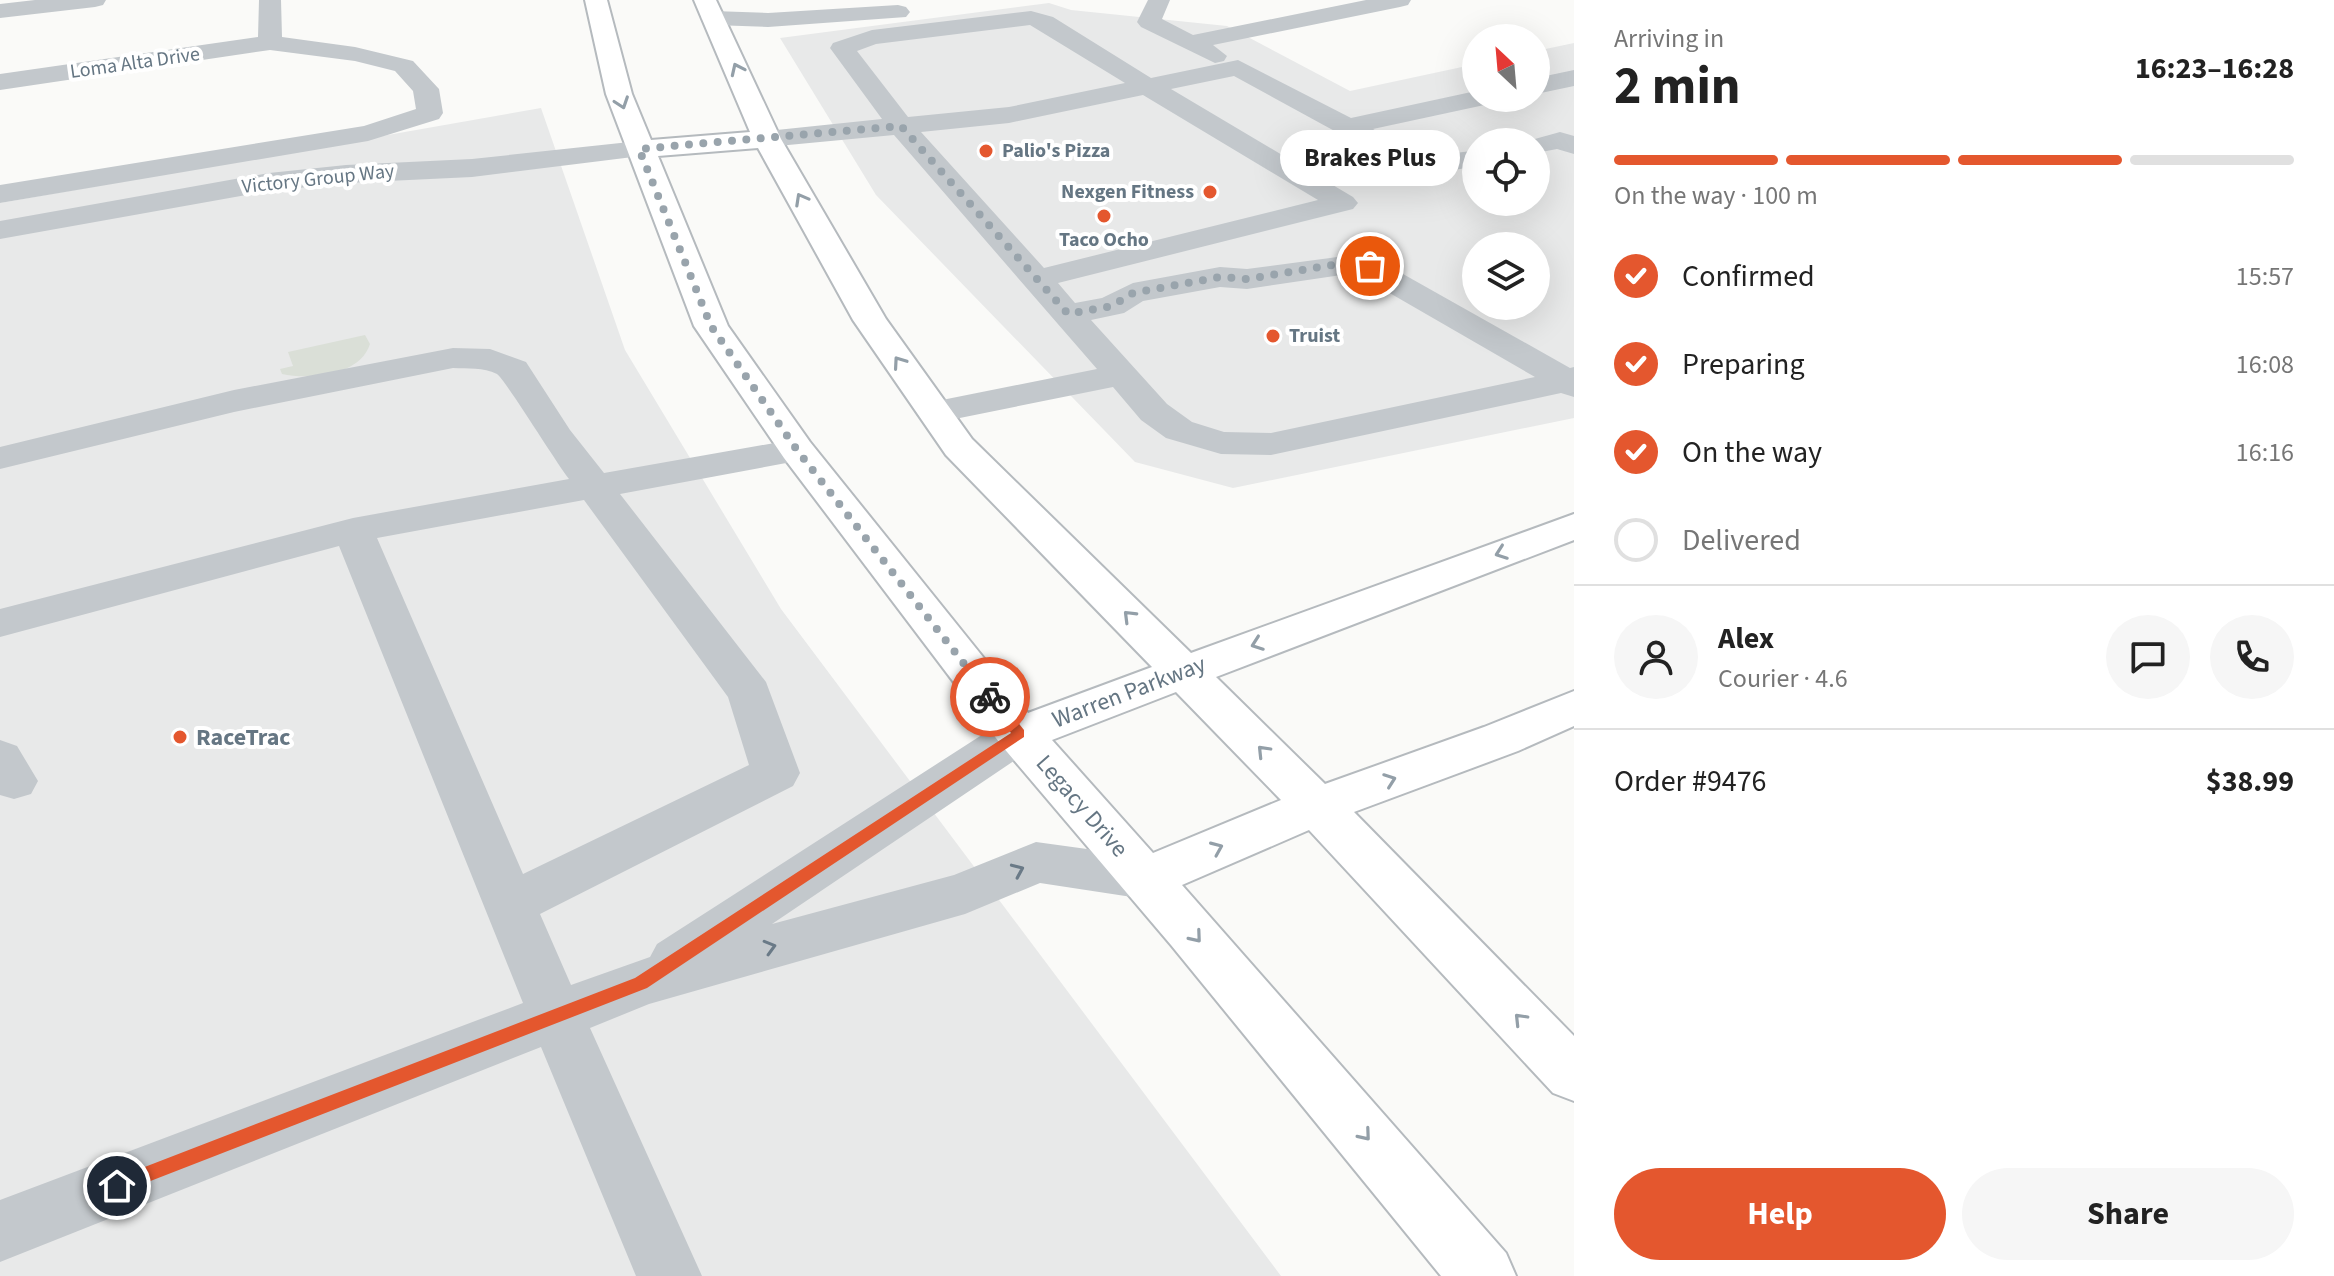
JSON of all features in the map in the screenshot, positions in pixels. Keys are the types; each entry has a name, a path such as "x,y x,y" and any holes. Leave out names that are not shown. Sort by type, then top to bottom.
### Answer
{"main road":[{"name":"Legacy Drive","path":"596,0 619,94 711,326 797,450 1019,734 1483,1276"},
{"path":"709,9 767,139 870,320 959,447 1317,806 1574,1075"},
{"path":"639,149 767,139"},
{"name":"Warren Parkway","path":"1019,734 1574,526"},
{"path":"1145,878 1317,806 1501,739 1574,707"}],"street":[{"path":"0,11 95,0"},
{"path":"270,0 270,43"},
{"path":"1159,0 1149,22 1394,152 1444,164 1462,161"},
{"path":"1189,43 1400,0"},
{"path":"709,9 768,20 886,15 923,6"},
{"path":"1037,279 1343,203 1045,22 1031,18 872,37 842,48 901,126 1154,412 1179,430 1208,441 1253,446 1283,443 1572,382"},
{"name":"Loma Alta Drive","path":"0,82 270,43 355,54 404,66 426,89 430,113 368,133 0,194"},
{"path":"767,139 1009,115 1238,68"},
{"path":"1550,83 1574,78"},
{"path":"1347,127 1462,102"},
{"name":"Victory Group Way","path":"0,230 269,182 346,174 472,168 639,149"},
{"path":"1068,314 1112,306 1133,293 1220,277 1247,279 1360,263 1572,382"},
{"path":"0,458 234,401 453,358 490,359 514,369 555,435 750,693 776,773 509,905"},
{"path":"935,412 1121,375"},
{"path":"0,623 353,530 593,484 797,450"},
{"path":"353,530 509,905 669,1276"},
{"name":"Warren Parkway","path":"641,983 1019,734"},
{"name":"Warren Parkway","path":"0,1231 641,983 965,893 1036,862 1145,878"}],"shaded area":[{"path":"1049,3 1071,10 1227,26 1350,91 1462,67 1462,112 1550,112 1550,48 1574,43 1574,418 1233,488 1135,462 876,195 780,38"},
{"path":"541,108 625,350 781,609 1281,1276 0,1276 0,203"},
{"path":"365,335 370,344 364,355 345,369 319,376 282,374 280,369 293,366 288,352"}],"way so far":[{"path":"990,697 797,450 711,326 639,149 901,126 1068,314 1112,306 1133,293 1220,277 1247,279 1351,262 1370,266"}],"place":[{"name":"Palio's Pizza","path":"986,151"},
{"name":"Nexgen Fitness","path":"1210,192"},
{"name":"Taco Ocho","path":"1104,216"},
{"name":"Brakes Plus","path":"1370,266"},
{"name":"Truist","path":"1273,336"},
{"name":"RaceTrac","path":"180,737"}],"route":[{"path":"117,1186 641,983 1019,734 990,697"}]}
